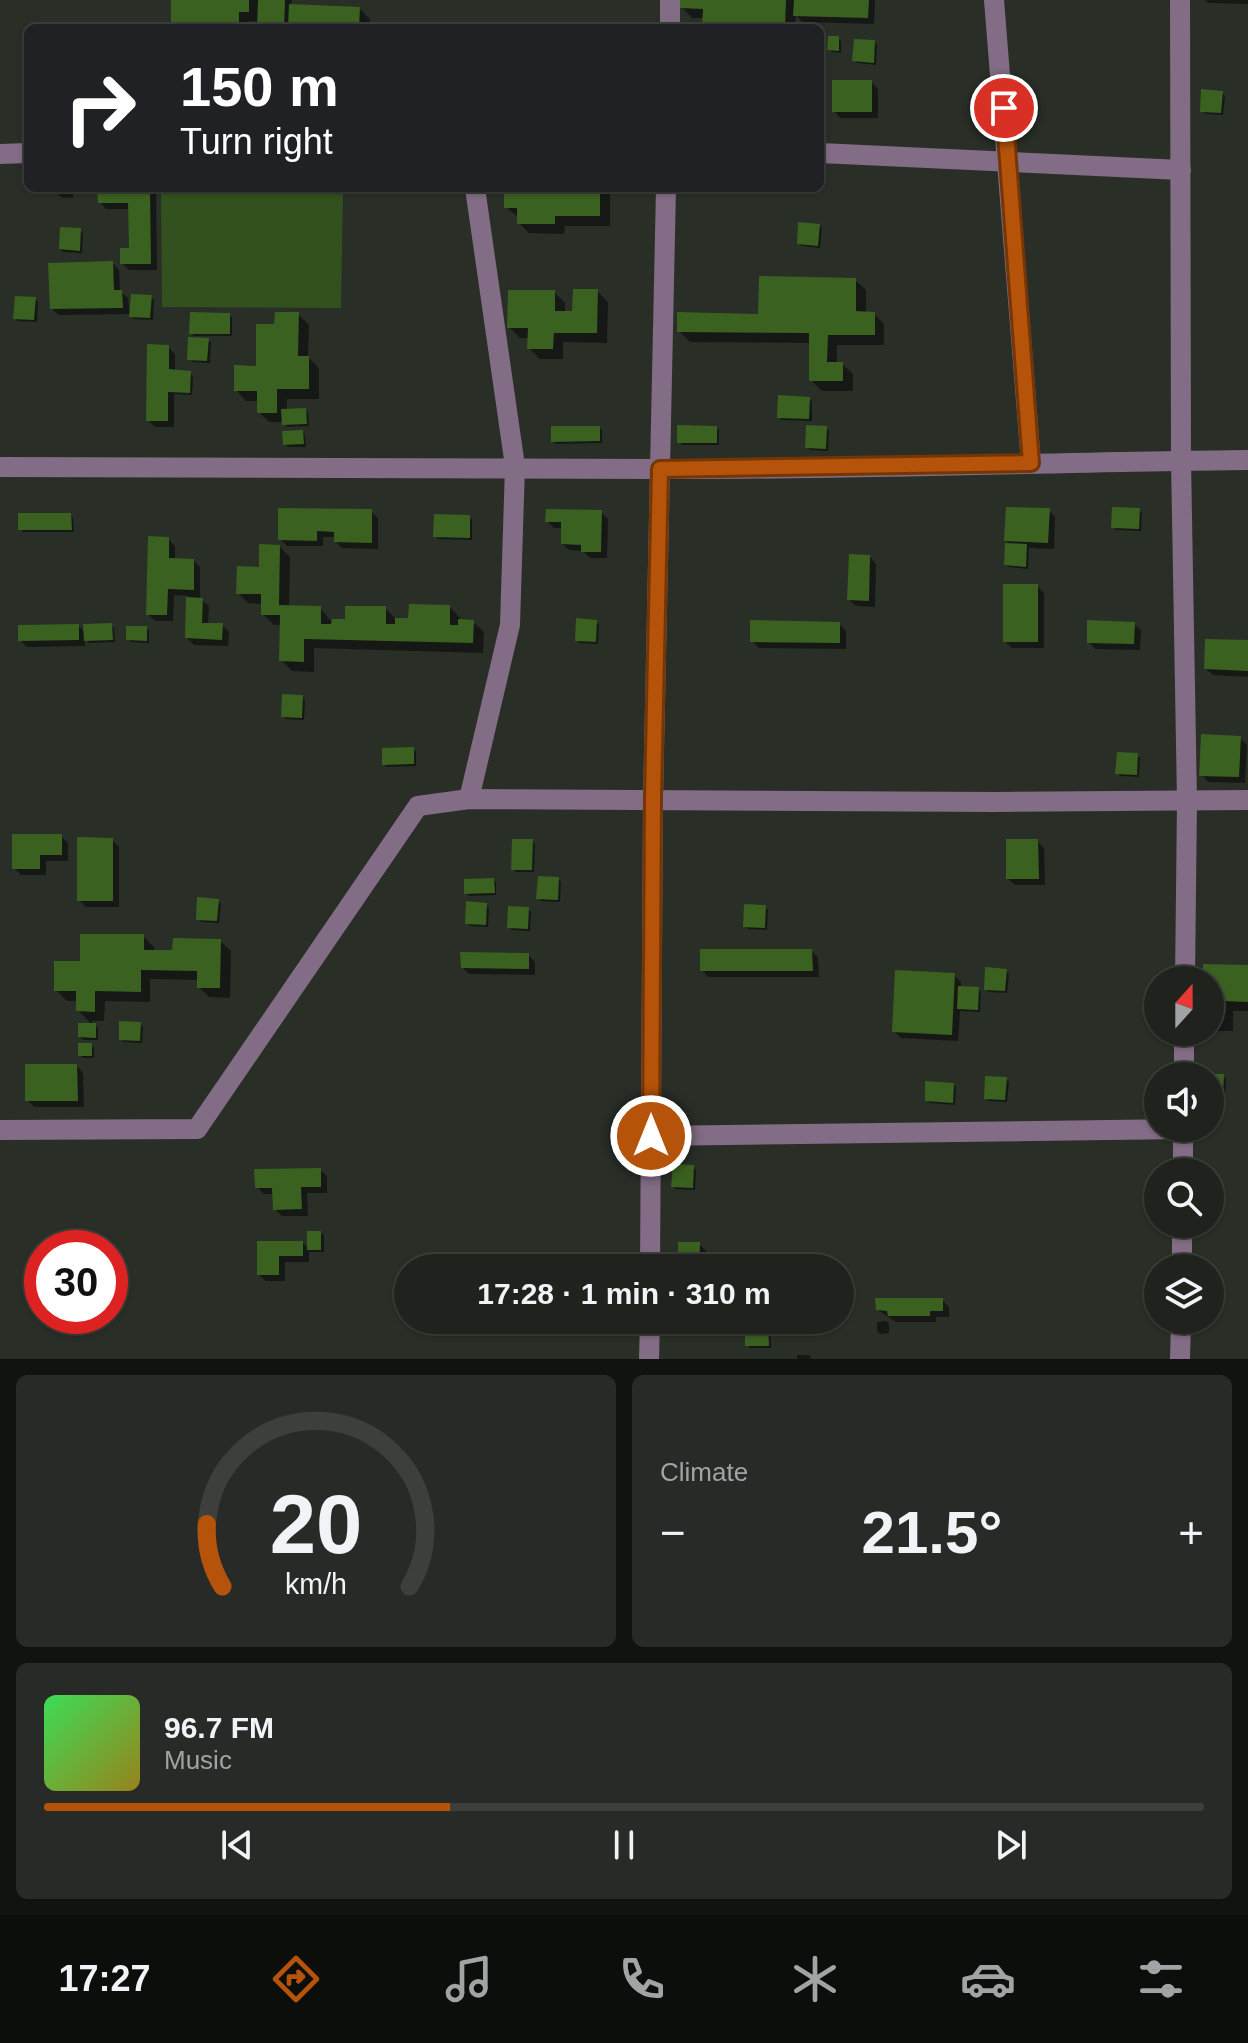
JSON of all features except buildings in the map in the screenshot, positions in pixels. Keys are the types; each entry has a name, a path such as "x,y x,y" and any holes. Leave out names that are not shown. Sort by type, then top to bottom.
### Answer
{"street":[{"path":"670,0 670,24"},
{"path":"994,0 1031,463"},
{"path":"1180,0 1181,460 1187,801 1185,966"},
{"path":"0,154 24,153"},
{"path":"824,153 1181,170"},
{"path":"469,799 510,625 515,466 476,192"},
{"path":"650,1254 653,798 666,192"},
{"path":"0,467 223,469 515,466 660,469 1248,460"},
{"path":"0,1130 197,1129 418,806 469,799 1248,800"},
{"path":"651,1136 1144,1129"},
{"path":"649,1359 650,1334"},
{"path":"1180,1359 1181,1334"}],"green space":[{"path":"343,192 341,308 162,307 161,194"}],"route":[{"path":"651,1136 653,798 660,469 1031,463 1004,108"}]}
